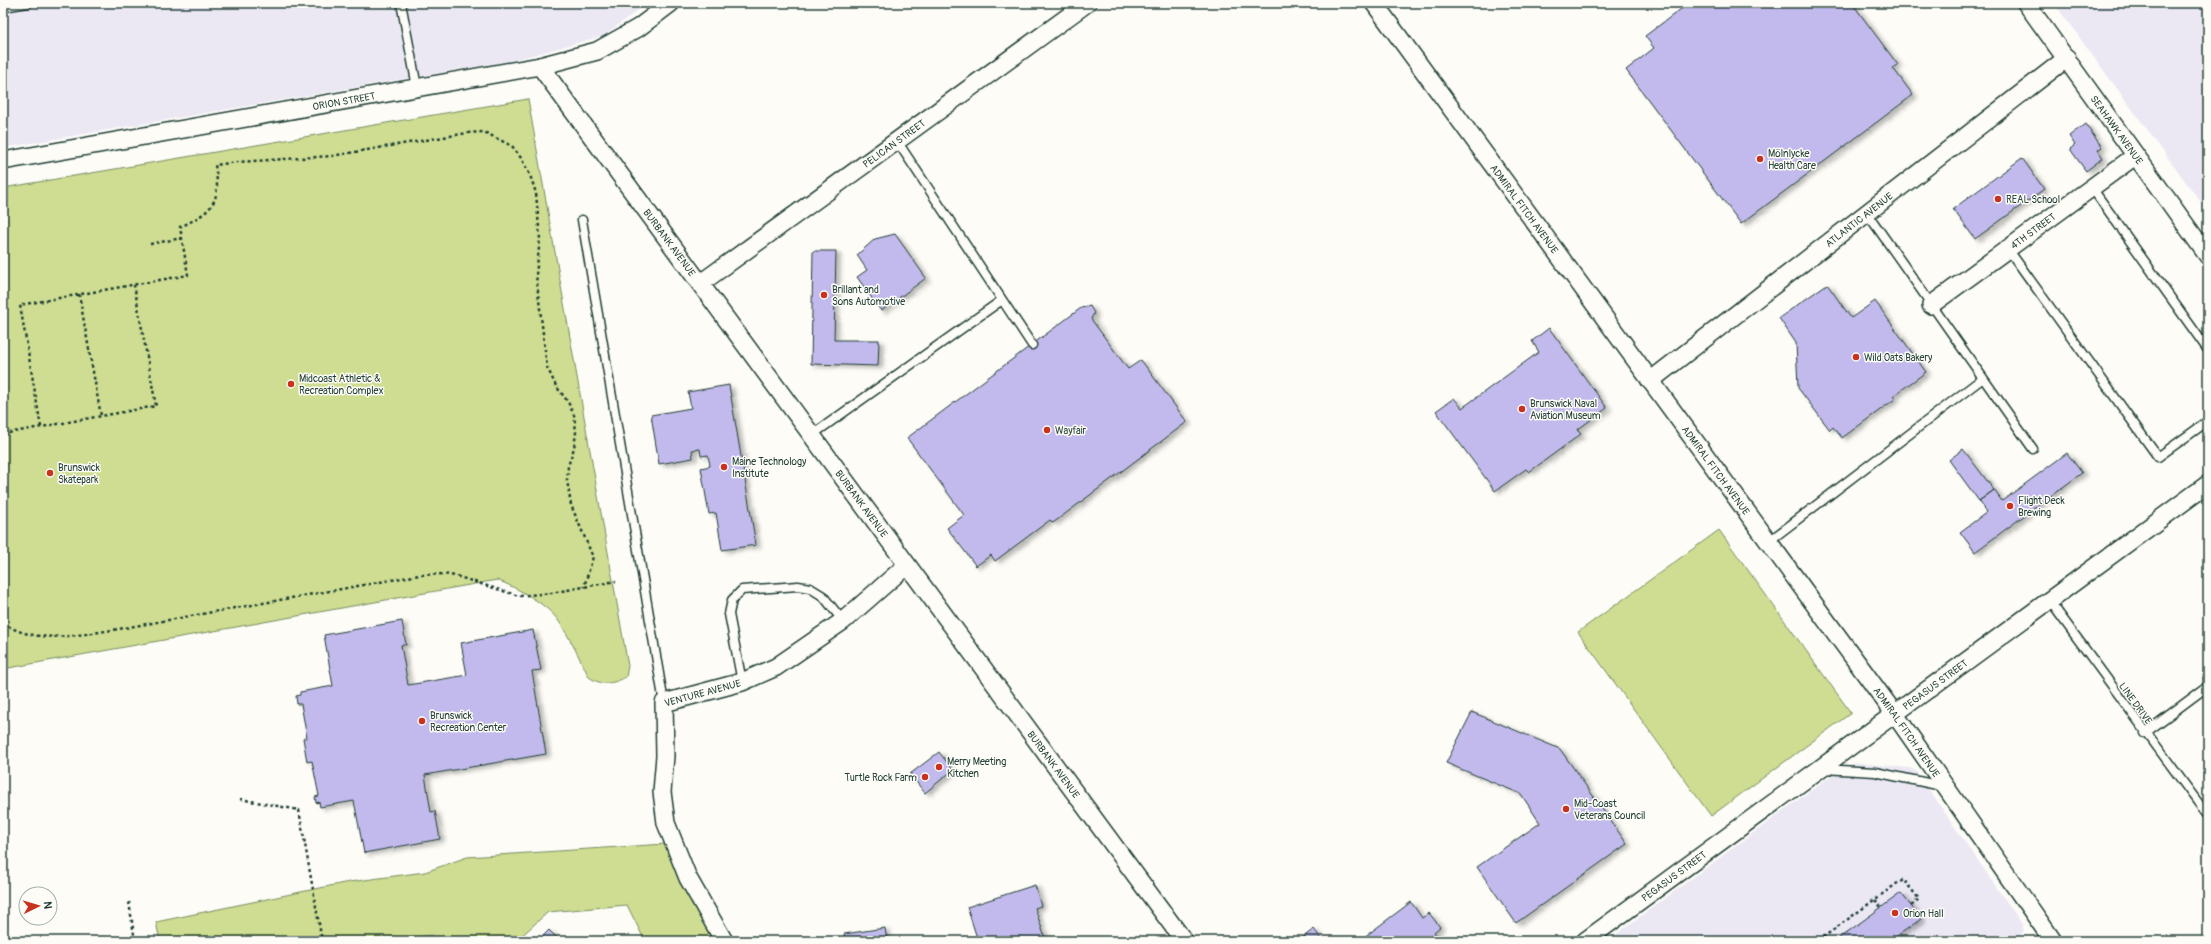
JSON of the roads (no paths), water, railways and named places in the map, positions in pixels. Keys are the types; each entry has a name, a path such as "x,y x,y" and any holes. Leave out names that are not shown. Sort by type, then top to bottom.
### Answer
{"street":[{"name":"ORION STREET","path":"3,161 540,66 597,51 638,28 671,3"},
{"name":"PELICAN STREET","path":"701,283 1087,3"},
{"name":"ADMIRAL FITCH AVENUE","path":"1374,3 1894,713 2046,938"},
{"name":"SEAHAWK AVENUE","path":"2026,3 2208,256"},
{"name":"ATLANTIC AVENUE","path":"1650,381 2067,58"},
{"name":"BURBANK AVENUE","path":"540,66 1184,941"},
{"name":"4TH STREET","path":"1931,305 2135,156"},
{"name":"PEGASUS STREET","path":"1585,941 2208,484"},
{"name":"VENTURE AVENUE","path":"724,941 688,878 666,823 662,792 665,756 664,703 742,682 776,667 842,621 906,565"}],"lane":[{"path":"3,7 28,3"},
{"path":"401,3 417,87"},
{"path":"897,141 1032,345"},
{"path":"2092,188 2208,350"},
{"path":"1867,213 2033,449"},
{"path":"582,220 664,703"},
{"path":"2008,249 2158,457 2208,421"},
{"path":"812,435 1002,300"},
{"path":"1768,542 1983,378"},
{"path":"742,682 729,614 732,600 742,590 798,586 810,588 823,596 842,621"},
{"name":"LINE DRIVE","path":"2049,600 2145,733 2208,816"},
{"path":"2145,733 2208,686"},
{"path":"1818,769 1875,772 1945,787"}],"place":[{"name":"Mölnlycke Health Care","path":"1760,159"},
{"name":"REAL School","path":"1998,199"},
{"name":"Brillant and Sons Automotive","path":"824,295"},
{"name":"Wild Oats Bakery","path":"1856,357"},
{"name":"Midcoast Athletic & Recreation Complex","path":"291,384"},
{"name":"Brunswick Naval Aviation Museum","path":"1522,409"},
{"name":"Wayfair","path":"1047,430"},
{"name":"Maine Technology Institute","path":"724,467"},
{"name":"Brunswick Skatepark","path":"50,473"},
{"name":"Flight Deck Brewing","path":"2010,506"},
{"name":"Brunswick Recreation Center","path":"422,721"},
{"name":"Merry Meeting Kitchen","path":"939,767"},
{"name":"Turtle Rock Farm","path":"925,777"},
{"name":"Mid-Coast Veterans Council","path":"1566,809"},
{"name":"Orion Hall","path":"1895,913"}]}
